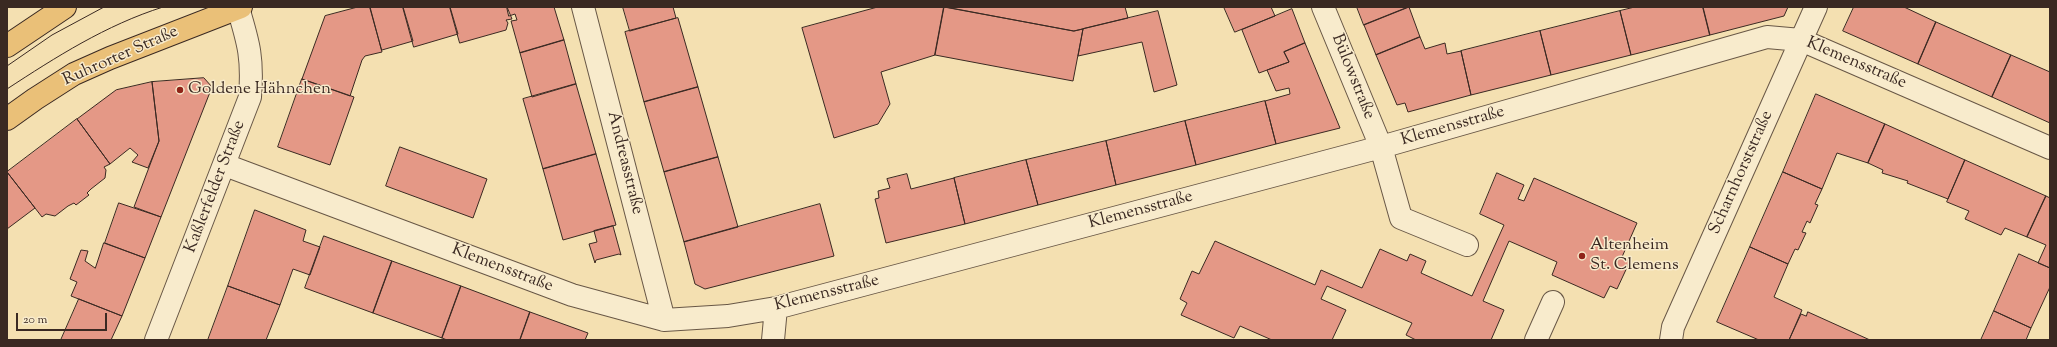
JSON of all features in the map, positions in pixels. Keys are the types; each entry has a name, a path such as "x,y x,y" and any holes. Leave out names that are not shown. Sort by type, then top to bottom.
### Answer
{"main road":[{"path":"7,46 65,7"},
{"name":"Ruhrorter Straße","path":"7,119 34,99 74,74 110,58 239,7"}],"street":[{"name":"Kaßlerfelder Straße","path":"156,340 225,165 250,97 253,68 250,46 239,7"},
{"name":"Andreasstraße","path":"583,7 664,320"},
{"name":"Bülowstraße","path":"1323,7 1381,147 1400,218 1467,245"},
{"name":"Scharnhorststraße","path":"1671,340 1673,327 1816,7"},
{"name":"Klemensstraße","path":"225,165 572,295 664,320 728,316 776,308 1381,147 1767,37 1801,40 2050,148"},
{"path":"1536,340 1553,302"},
{"path":"773,340 776,308"}],"building":[{"path":"358,7 370,7 382,52 365,56 362,60 350,96 302,79 325,16"},
{"path":"370,7 403,7 413,41 382,50"},
{"path":"403,7 450,7 458,34 414,47"},
{"path":"450,7 507,7 512,19 506,20 508,23 506,30 460,43"},
{"path":"507,7 554,7 564,40 520,53 511,21 517,20 515,14 509,16"},
{"path":"623,7 673,7 676,18 630,31"},
{"path":"878,7 944,7 935,55 881,72 890,104 878,124 834,138 802,28"},
{"path":"944,7 1074,31 1083,29 1073,81 935,55"},
{"path":"946,7 1125,7 1128,18 1074,31"},
{"path":"1224,7 1271,7 1275,16 1235,32"},
{"path":"1357,7 1409,7 1364,25"},
{"path":"1409,7 1420,37 1376,55 1364,25"},
{"path":"1635,7 1703,7 1710,35 1631,55 1620,11"},
{"path":"1703,7 1788,7 1784,16 1710,35"},
{"path":"1854,7 1904,7 1936,22 1918,64 1843,31"},
{"path":"1292,9 1305,43 1284,52 1289,62 1259,73 1242,30"},
{"path":"1158,11 1177,85 1154,92 1142,42 1078,56 1083,29"},
{"path":"1620,11 1631,55 1551,75 1540,31"},
{"path":"678,18 698,87 644,102 625,32"},
{"path":"1936,22 2011,55 1992,97 1918,64"},
{"path":"1540,31 1551,75 1471,95 1461,51"},
{"path":"1420,37 1425,49 1445,43 1447,54 1461,51 1471,95 1408,112 1405,103 1397,105 1376,55"},
{"path":"564,40 576,84 532,97 520,53"},
{"path":"1305,43 1340,128 1276,144 1265,101 1290,94 1289,88 1276,91 1267,70 1289,62 1284,52"},
{"path":"2011,55 2050,72 2050,123 1992,97"},
{"path":"204,78 212,87 161,217 134,207 159,141 152,82"},
{"path":"302,79 354,97 330,165 278,147"},
{"path":"152,82 159,141 148,168 132,162 138,155 130,148 110,164 77,119 116,90"},
{"path":"576,84 596,154 543,169 523,99"},
{"path":"698,87 718,157 664,172 644,102"},
{"path":"1816,94 1885,124 1868,163 1837,153 1822,189 1783,172"},
{"path":"1265,101 1276,144 1196,165 1185,121"},
{"path":"77,119 110,164 104,167 106,170 105,178 87,193 89,195 76,205 74,203 68,206 55,216 46,214 42,217 7,172"},
{"path":"1185,121 1196,165 1116,185 1106,141"},
{"path":"1885,124 1965,160 1948,199 1907,183 1908,181 1882,173 1883,170 1868,163"},
{"path":"1106,141 1116,185 1038,205 1026,160"},
{"path":"400,147 487,179 473,218 386,186"},
{"path":"596,154 616,225 563,240 543,169"},
{"path":"718,157 738,227 684,242 664,172"},
{"path":"1026,160 1038,205 965,224 954,178"},
{"path":"1965,160 2046,196 2027,237 2005,228 2001,235 1965,219 1969,211 1947,202"},
{"path":"7,172 35,208 7,229"},
{"path":"1783,172 1822,189 1815,204 1818,205 1810,223 1807,221 1802,232 1806,233 1798,250 1795,249 1788,264 1750,247"},
{"name":"Altenheim St. Clemens","path":"1497,173 1524,185 1518,199 1524,201 1534,178 1637,223 1622,257 1630,261 1617,289 1610,286 1604,298 1552,275 1557,262 1509,241 1483,301 1504,310 1491,340 1416,340 1406,335 1412,323 1327,286 1321,299 1346,310 1332,340 1272,340 1240,326 1234,338 1181,315 1187,303 1180,299 1192,271 1199,274 1215,241 1315,285 1321,270 1362,288 1380,249 1407,261 1410,254 1426,261 1421,273 1472,296 1504,225 1480,214"},
{"path":"907,174 911,189 954,178 965,224 886,243 875,199 879,198 878,191 890,188 887,179"},
{"path":"2046,196 2050,198 2050,268 2038,263 2046,245 2027,237"},
{"path":"119,203 161,217 145,258 105,243"},
{"path":"820,204 834,256 705,289 695,284 684,242"},
{"path":"255,210 306,230 303,241 320,247 310,275 293,269 280,305 228,286"},
{"path":"613,226 621,255 619,254 596,260 595,263 589,244 597,242 594,231"},
{"path":"324,236 392,261 373,313 305,288"},
{"path":"104,243 145,258 122,316 71,296 77,282 70,279 81,250 88,251 85,261 95,268"},
{"path":"1750,247 1788,264 1774,297 1802,310 1789,340 1759,340 1717,322"},
{"path":"2019,254 2050,268 2050,287 2031,328 1994,311"},
{"path":"392,261 461,286 442,338 373,313"},
{"path":"228,286 280,305 266,340 208,340"},
{"path":"461,286 530,312 520,340 447,340 442,338"},
{"path":"79,299 122,316 111,340 61,340"},
{"path":"1994,311 2031,328 2026,340 1981,340"},
{"path":"530,312 588,333 585,340 520,340"},
{"path":"1808,312 1870,340 1789,340 1801,314 1806,316"}],"tram line":[{"path":"7,66 52,35 104,7"},
{"path":"7,89 44,65 102,32 142,14 163,7"}],"place":[{"name":"Goldene Hähnchen","path":"180,90"},
{"name":"Altenheim St. Clemens","path":"1582,256"}]}
